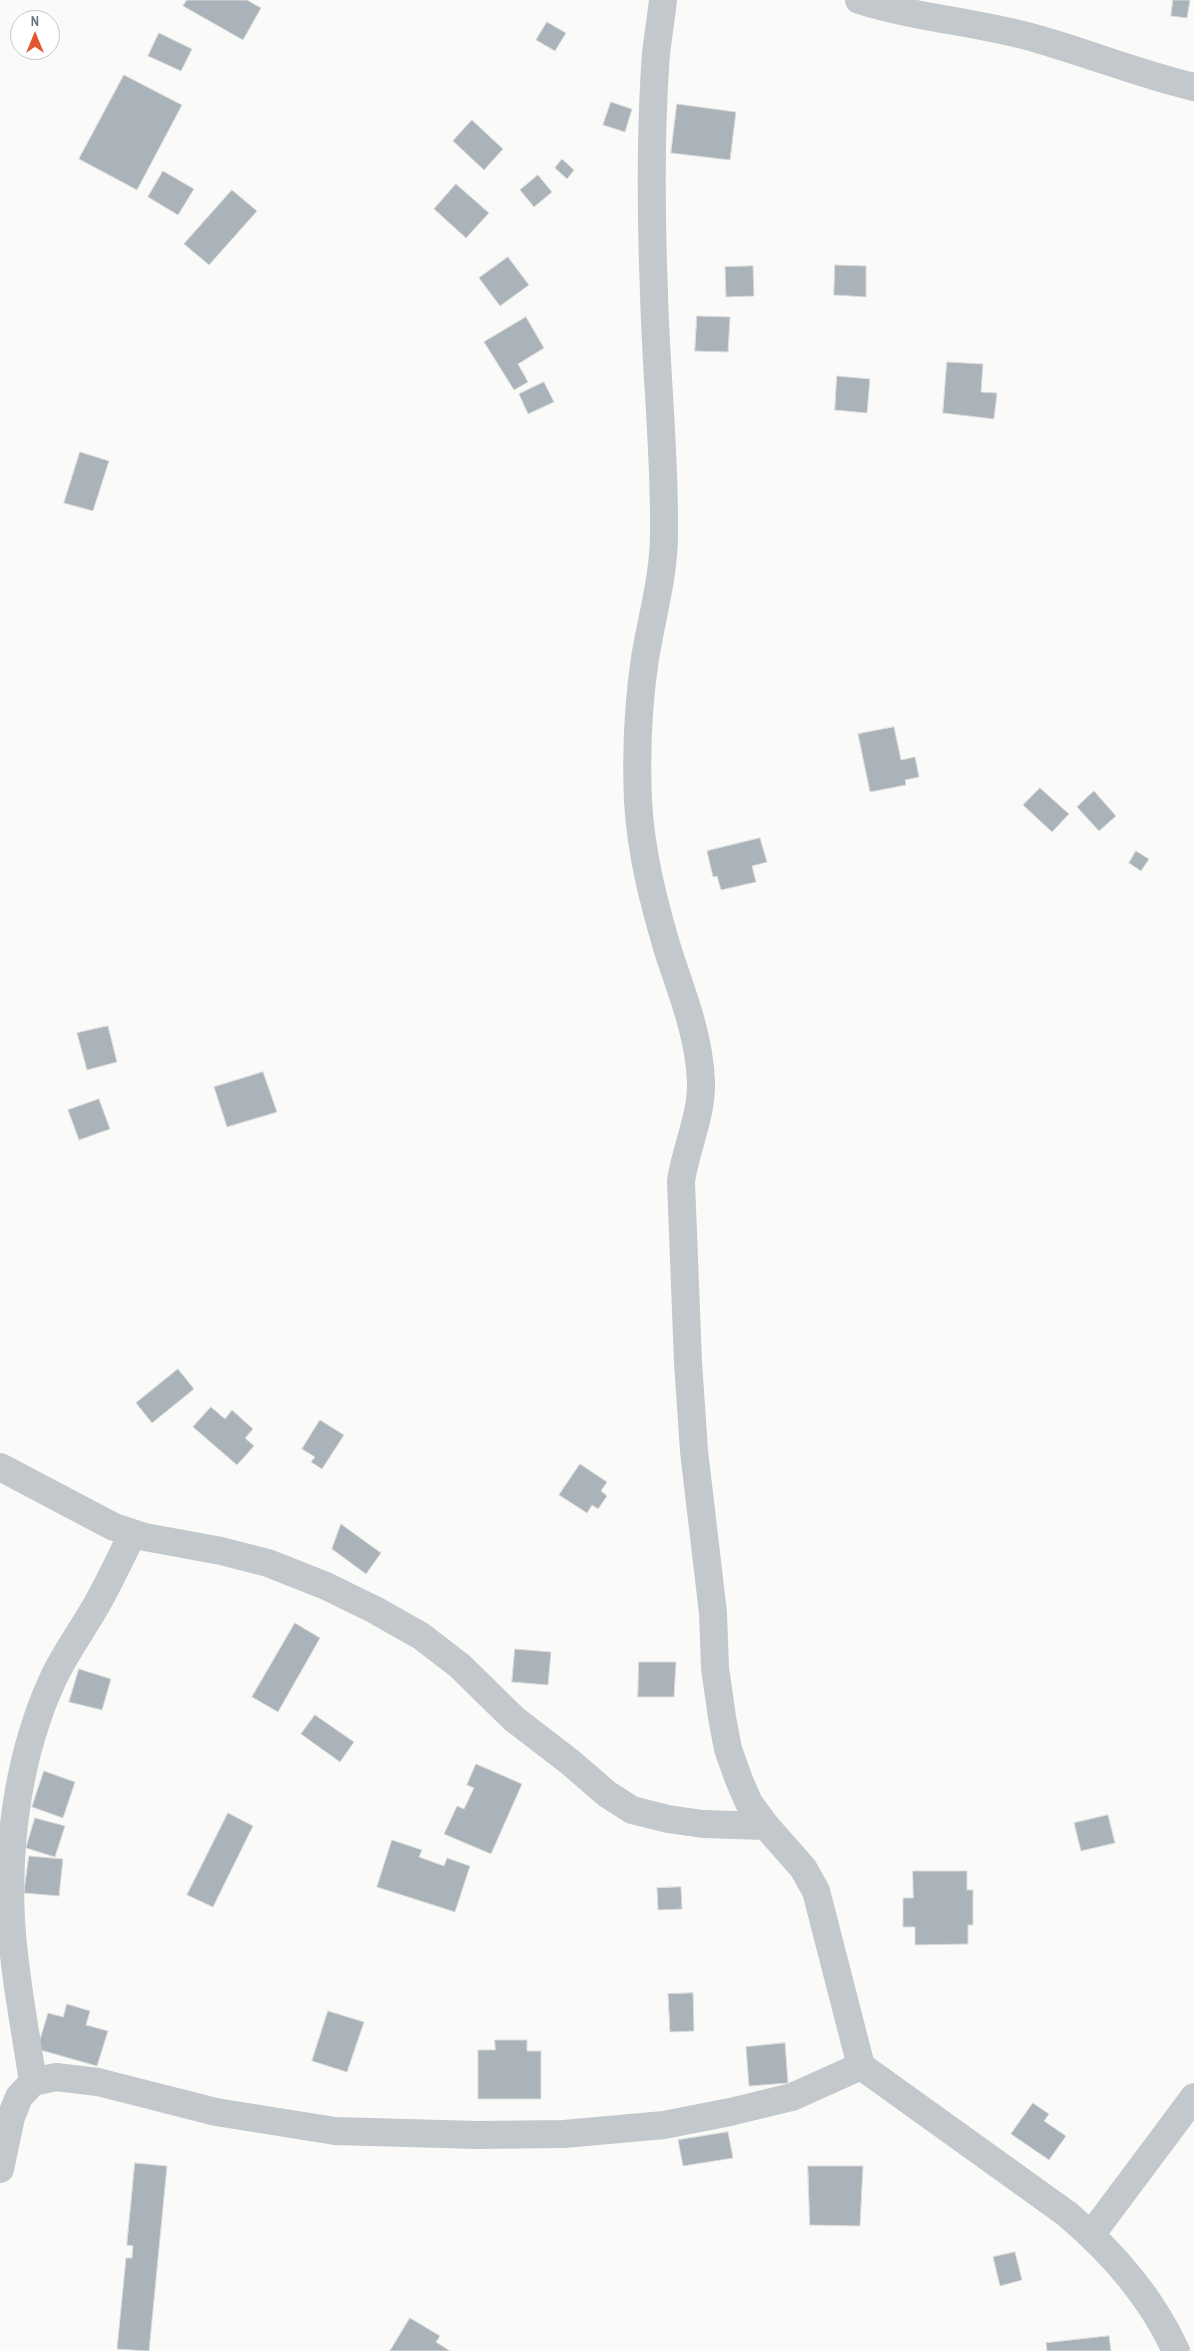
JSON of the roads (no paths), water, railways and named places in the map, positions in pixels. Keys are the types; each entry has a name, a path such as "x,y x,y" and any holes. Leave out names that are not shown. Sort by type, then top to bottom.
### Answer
{"street":[{"path":"663,0 656,53 653,176 654,291 664,535 659,592 645,659 639,720 637,773 640,834 655,905 695,1033 700,1076 698,1108 684,1159 681,1181 688,1362 694,1451 713,1614 715,1668 728,1749 738,1780 749,1803 766,1826 790,1850 816,1891 861,2066 1067,2214 1091,2235 1124,2267 1154,2311 1176,2351"},
{"path":"859,0 892,10 997,29 1041,40 1153,77 1194,87"},
{"path":"0,1467 114,1527 133,1533 221,1551 268,1564 326,1586 375,1610 421,1636 460,1666 514,1719 570,1762 607,1794 632,1810 668,1819 703,1824 766,1826"},
{"path":"34,2082 16,1968 11,1920 11,1866 20,1787 35,1727 53,1679 98,1602 133,1533"},
{"path":"0,2169 11,2117 19,2097 34,2082 56,2077 98,2082 216,2112 335,2130 458,2135 564,2134 664,2125 730,2112 792,2097 861,2066"},
{"path":"1091,2235 1194,2097"}]}
